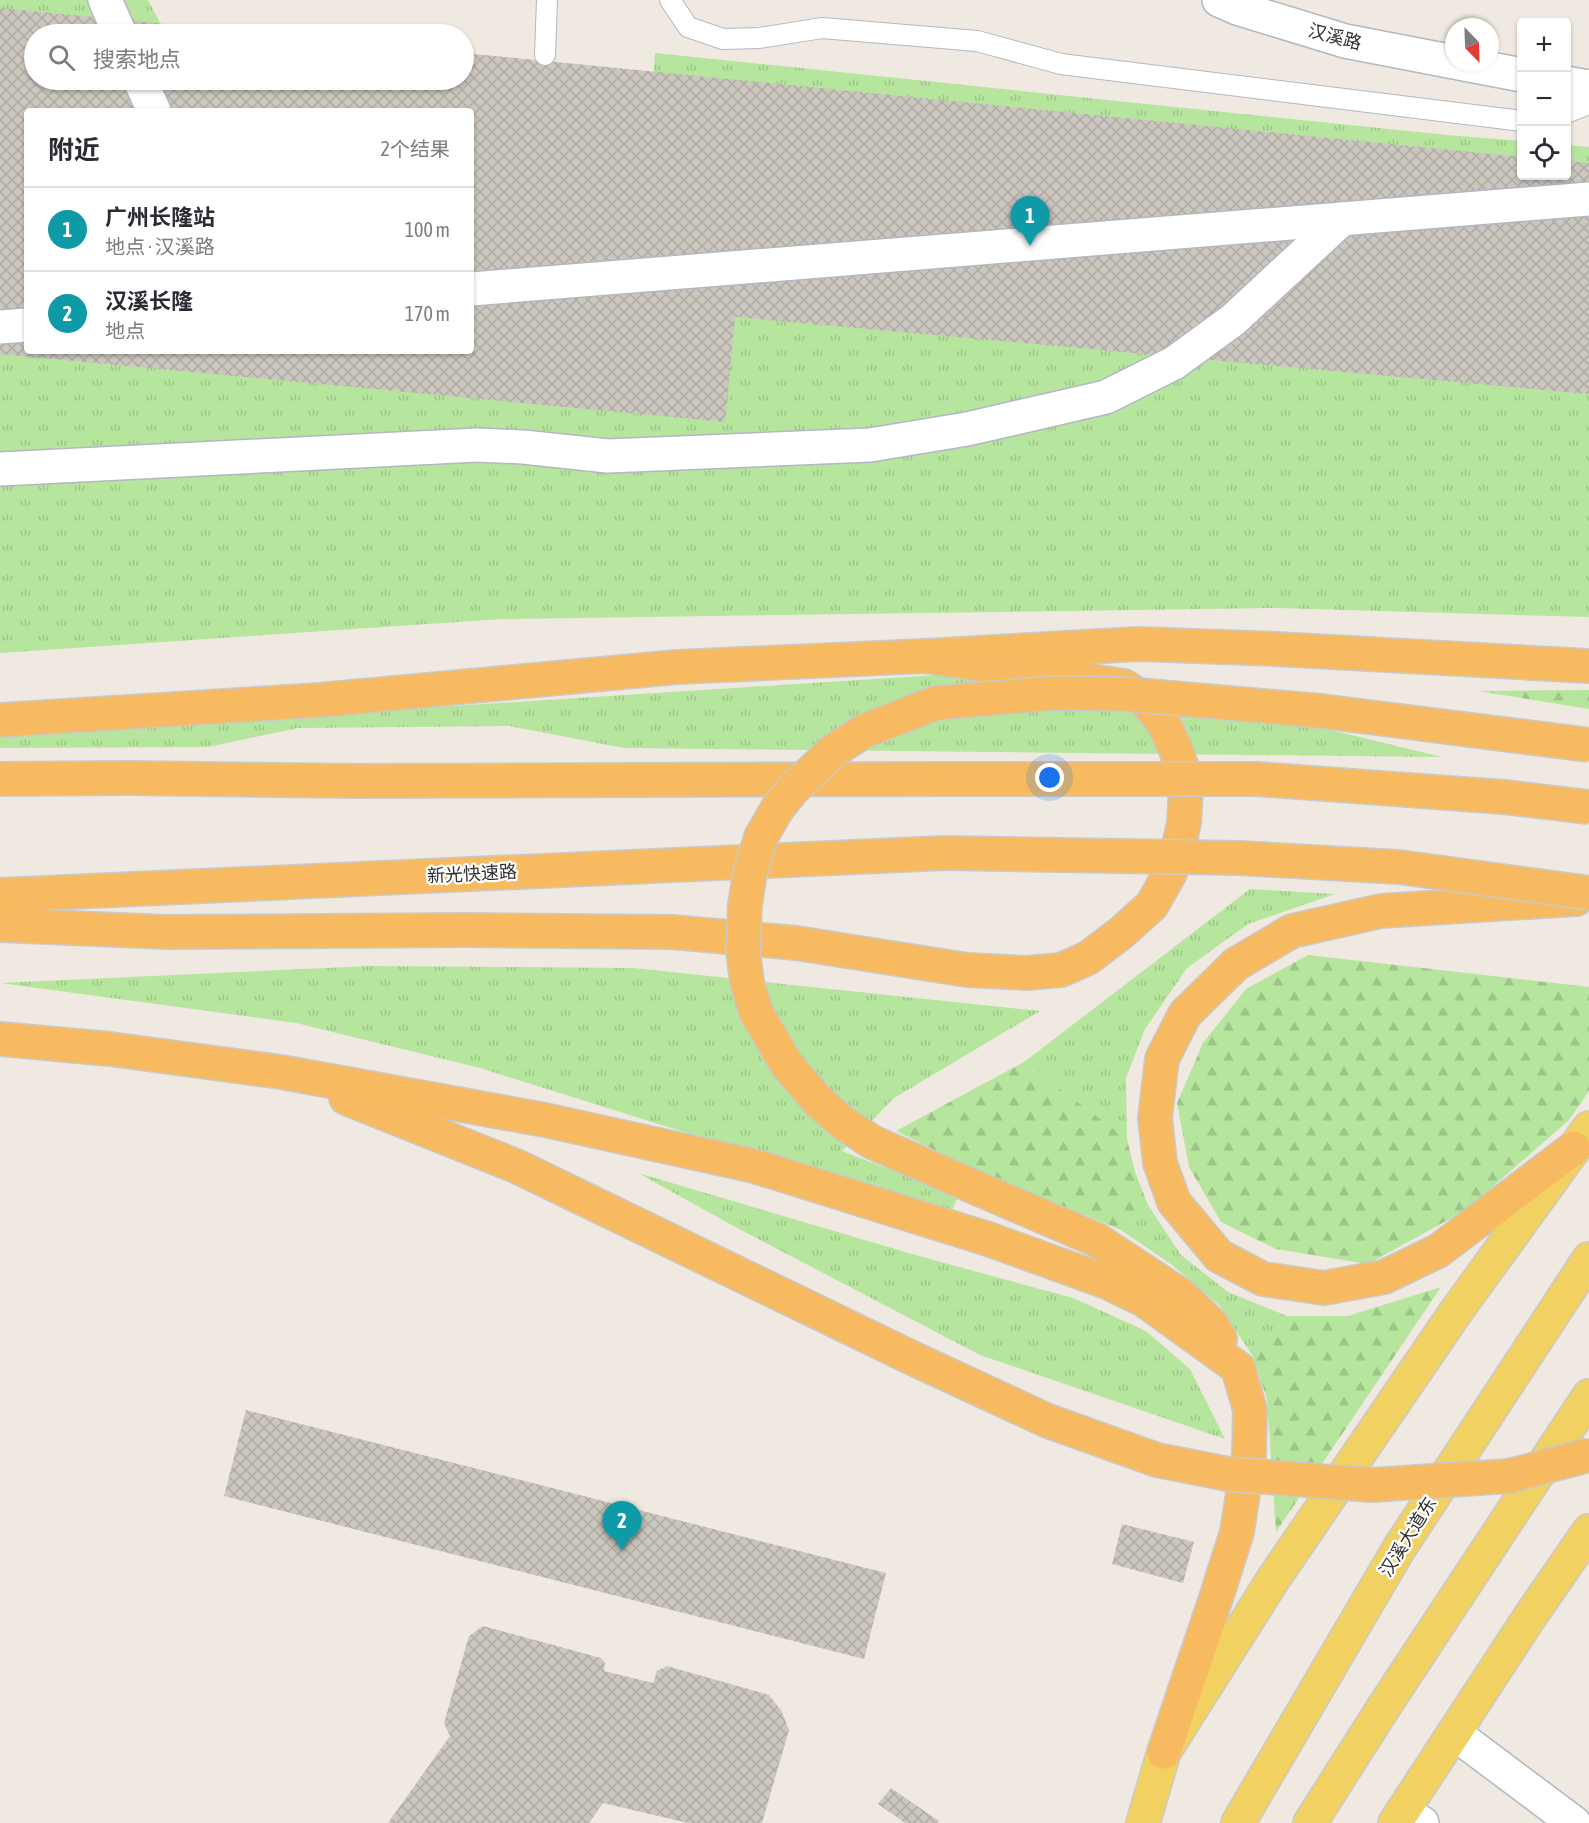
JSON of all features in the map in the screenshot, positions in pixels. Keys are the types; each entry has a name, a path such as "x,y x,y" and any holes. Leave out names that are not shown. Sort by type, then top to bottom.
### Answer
{"highway":[{"path":"0,720 320,700 677,667 1138,644 1589,666"},
{"path":"0,925 166,932 466,930 672,932 796,943 967,970 1026,973 1061,969 1088,958 1152,905 1170,873 1184,822 1186,789 1182,768 1163,722 1144,699 1124,686 925,656"},
{"path":"1164,1752 1237,1532 1249,1454 1250,1410 1238,1368 1212,1325 1182,1296 1137,1265 1097,1240 872,1142 842,1122 819,1102 788,1065 756,1012 747,982 743,951 746,904 750,873 762,837 777,809 794,788 832,751 864,731 936,703 1053,693 1125,694 1321,711 1589,745"},
{"path":"0,779 371,781 1256,779 1504,797 1589,807"},
{"name":"新光快速路","path":"0,895 945,852 1239,858 1399,867 1589,892"},
{"path":"1582,1138 1438,1251 1384,1277 1324,1288 1263,1279 1219,1256 1174,1202 1160,1163 1155,1118 1162,1059 1185,1014 1236,964 1292,931 1381,911 1589,898"},
{"path":"0,1038 110,1049 281,1072 545,1120 765,1169 988,1239 1107,1282 1144,1300 1238,1368"},
{"path":"281,1072 516,1166 910,1358 1048,1420 1156,1460 1228,1474 1371,1485 1509,1476 1589,1455"}],"main road":[{"path":"1143,1823 1164,1752 1281,1568 1455,1313 1582,1138"},
{"name":"汉溪大道东","path":"1238,1823 1400,1547 1589,1259"},
{"path":"1310,1823 1589,1396"},
{"path":"1407,1819 1454,1733 1589,1531"}],"street":[{"path":"105,0 116,24"},
{"name":"汉溪路","path":"1219,0 1237,8 1345,42 1445,60"},
{"path":"1499,71 1517,74"},
{"path":"1571,84 1589,87"},
{"path":"145,90 153,108"},
{"path":"474,289 1589,199"},
{"path":"0,469 477,445 523,447 608,456 870,446 967,429 1106,397 1174,363 1233,320 1342,219"},
{"path":"0,327 24,325"},
{"path":"1454,1733 1574,1823"}],"lane":[{"path":"545,55 546,0"},
{"path":"670,0 688,27 723,39 759,38 822,28 977,41 1061,64 1517,121"},
{"path":"1571,111 1589,104"}],"green space":[{"path":"0,0 148,0 161,24 24,24 24,90 196,90 206,108 24,108 24,354 474,354 474,348 645,189 655,53 1517,141 1517,180 1571,180 1571,145 1589,147 1589,617 1277,608 501,619 0,653"},
{"path":"936,675 1331,730 1442,757 624,748 509,726 298,728 208,747 0,748 0,735"},
{"path":"1589,690 1589,709 1478,691"},
{"path":"1250,889 1335,894 1248,924 1187,968 1145,1029 1126,1078 1127,1139 1024,1062"},
{"path":"1308,955 1589,987 1589,1091 1569,1120 1466,1210 1368,1264 1276,1249 1221,1222 1189,1167 1177,1103 1203,1043 1246,989"},
{"path":"369,966 633,968 1040,1011 894,1098 842,1151 958,1196 952,1210 741,1150 480,1068 296,1023 0,983"},
{"path":"1024,1062 1127,1139 1135,1172 1148,1205 1121,1230 973,1169 896,1131"},
{"path":"638,1173 919,1256 1073,1298 1146,1331 1190,1369 1225,1439 980,1355 739,1229"},
{"path":"1148,1205 1181,1255 1228,1292 1287,1316 1252,1355 1219,1305 1172,1265 1121,1230"},
{"path":"1441,1287 1276,1532 1267,1399 1252,1355 1287,1316 1348,1316"}],"building":[{"path":"0,8 164,24 24,24 24,90 474,90 474,54 1517,157 1517,180 1571,180 1571,161 1589,163 1589,394 735,317 725,422 0,354"},
{"path":"246,1410 886,1573 864,1659 224,1496"},
{"path":"1122,1524 1194,1542 1183,1583 1112,1564"},
{"path":"483,1626 601,1658 605,1663 604,1671 653,1683 657,1671 667,1666 769,1695 781,1710 789,1730 762,1823 688,1823 603,1803 589,1823 388,1823 450,1736 444,1723 469,1636"},
{"path":"891,1788 939,1821 937,1823 905,1823 878,1804"}],"place":[{"name":"广州长隆站","path":"1030,246"},
{"name":"汉溪长隆","path":"622,1551"}]}
